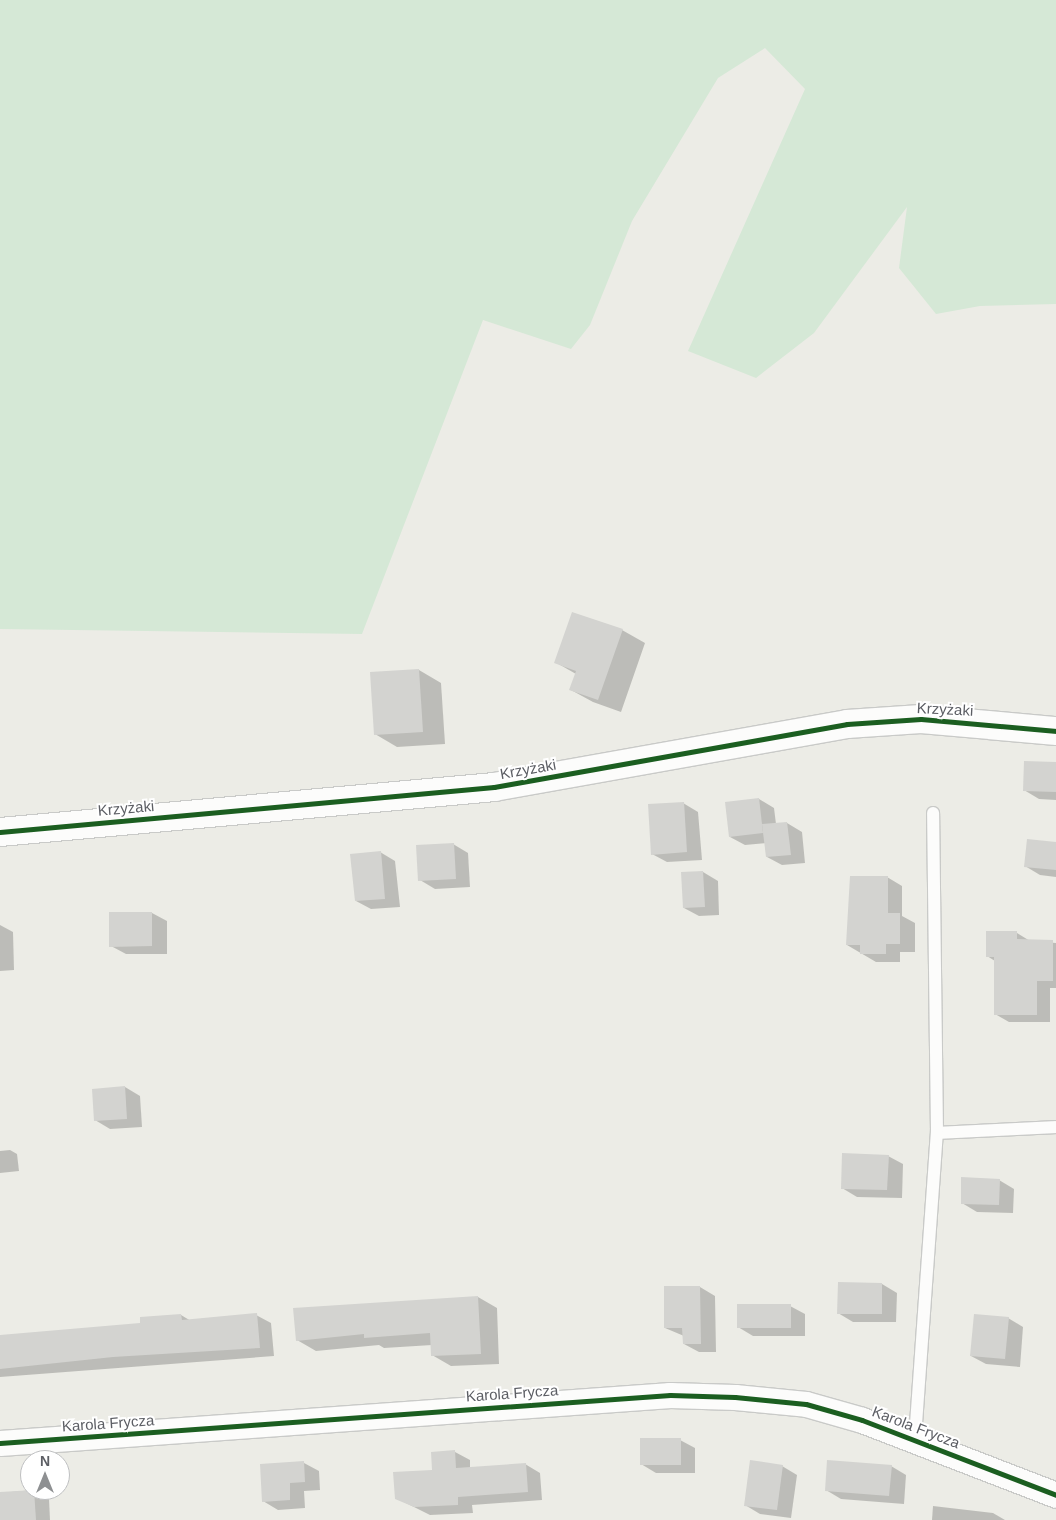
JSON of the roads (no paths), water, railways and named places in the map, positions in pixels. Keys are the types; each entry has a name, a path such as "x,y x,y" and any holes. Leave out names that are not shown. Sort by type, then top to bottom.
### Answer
{"street":[{"name":"Krzyżaki","path":"0,832 494,787 847,724 921,719 1056,731"},
{"name":"Karola Frycza","path":"0,1443 670,1395 735,1397 806,1404 915,1438 1012,1479 1056,1495"}],"lane":[{"path":"915,1438 937,1133 933,813"},
{"path":"937,1133 1056,1127"}]}
